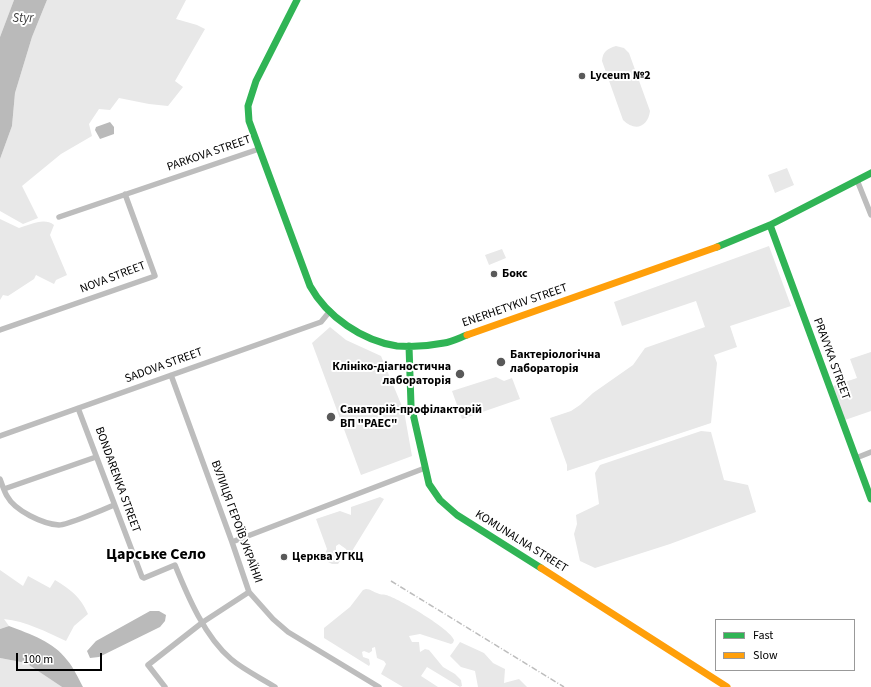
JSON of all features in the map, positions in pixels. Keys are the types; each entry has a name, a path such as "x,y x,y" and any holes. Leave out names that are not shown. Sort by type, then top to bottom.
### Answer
{"street":[{"name":"PARKOVA STREET","path":"59,217 259,149 249,121 248,106 256,80 297,0"},
{"name":"ENERHETYKIV STREET","path":"259,149 304,272 313,291 330,311 344,323 364,335 390,345 409,346 444,343 740,239 871,173"},
{"path":"857,180 871,215"},
{"name":"NOVA STREET","path":"0,330 154,276 125,194"},
{"name":"PRAVYKA STREET","path":"770,225 871,499"},
{"name":"SADOVA STREET","path":"0,436 321,322 330,311"},
{"name":"KOMUNALNA STREET","path":"409,346 411,405 429,484 440,500 457,515 593,600 727,687"},
{"name":"ВУЛИЦЯ ГЕРОЇВ УКРАЇНИ","path":"171,375 249,592 273,619 288,632 379,687"},
{"name":"BONDARENKA STREET","path":"78,408 142,577 144,578 175,565 185,590 214,640 232,659 275,687"},
{"path":"856,458 871,452"},
{"path":"4,489 96,457"},
{"path":"232,542 425,468"},
{"path":"0,479 7,497 17,507 36,519 60,525 114,505"},
{"path":"165,687 148,665 203,622 249,592"}],"shaded area":[{"path":"0,0 14,0 0,37"},
{"path":"47,0 186,0 176,19 205,29 175,81 183,87 168,106 119,98 110,110 99,109 89,124 92,136 61,154 22,186 38,218 23,224 0,211 0,159 12,126 15,93 32,37"},
{"path":"616,46 624,48 629,53 650,111 647,121 640,126 632,126 623,120 602,61 603,55 606,51"},
{"path":"787,168 794,185 775,193 768,175"},
{"path":"0,219 19,228 41,222 54,225 50,235 67,275 56,280 54,284 36,275 34,279 8,296 3,295 0,300"},
{"path":"769,246 791,306 730,326 737,347 714,355 717,363 711,423 567,471 567,465 550,418 571,411 580,405 593,393 633,365 645,348 705,327 696,301 622,326 614,302"},
{"path":"502,249 506,258 489,265 485,255"},
{"path":"330,327 346,340 381,356 404,411 412,456 361,475 312,343"},
{"path":"871,352 871,411 845,420 833,386 857,378 850,359"},
{"path":"496,377 504,381 512,378 520,399 462,419 452,391"},
{"path":"701,431 711,432 724,480 748,485 756,512 670,544 595,568 580,561 574,534 577,524 576,515 599,504 595,473 600,465"},
{"path":"380,497 384,499 349,556 346,549 339,544 336,546 336,550 340,561 338,564 328,562 325,555 327,549 316,519 340,511 351,515 351,507"},
{"path":"0,570 23,586 28,576 50,588 55,580 66,587 82,602 88,614 74,626 66,641 36,627 12,620 4,619 9,626 0,629"},
{"path":"366,589 392,597 435,622 451,635 454,640 451,644 420,634 409,636 412,642 419,642 420,652 425,649 429,650 443,667 455,674 461,680 462,686 460,687 427,667 421,676 438,687 403,687 381,674 386,664 384,661 377,658 375,647 372,648 372,651 369,653 364,651 362,652 363,657 369,659 369,666 324,638 324,628 350,607 363,590"},
{"path":"460,642 484,653 493,663 505,669 504,683 519,679 527,687 478,687 475,671 461,667 450,656"},
{"path":"0,658 26,663 62,687 0,687"}],"water":[{"name":"Styr","path":"14,0 47,0 32,37 15,93 12,126 0,159 0,37"},
{"path":"110,122 114,127 114,134 100,139 95,130 96,127"},
{"path":"150,611 159,611 166,615 165,621 160,627 99,657 90,658 87,651 96,641"},
{"path":"9,626 41,639 55,648 69,663 83,687 62,687 26,663 0,658 0,629"}],"railway":[{"path":"391,581 564,687"}],"traffic: fast":[{"path":"297,0 256,81 248,106 249,121 310,286 326,308 336,317 347,326 371,339 397,346 426,346 452,341 467,335"},
{"path":"717,247 770,225 871,173"},
{"path":"770,225 871,499"},
{"path":"409,346 411,405 429,484 440,500 457,515 541,568"}],"traffic: slow":[{"path":"467,335 717,247"},
{"path":"541,568 727,687"}],"place":[{"name":"Lyceum №2","path":"582,76"},
{"name":"Бокс","path":"494,274"},
{"name":"Бактеріологічна лабораторія","path":"501,362"},
{"name":"Клініко-діагностична лабораторія","path":"460,374"},
{"name":"Санаторій-профілакторій ВП \"РАЕС\"","path":"331,417"},
{"name":"Церква УГКЦ","path":"284,557"}],"district":[{"name":"Царське Село","path":"156,555"}]}
